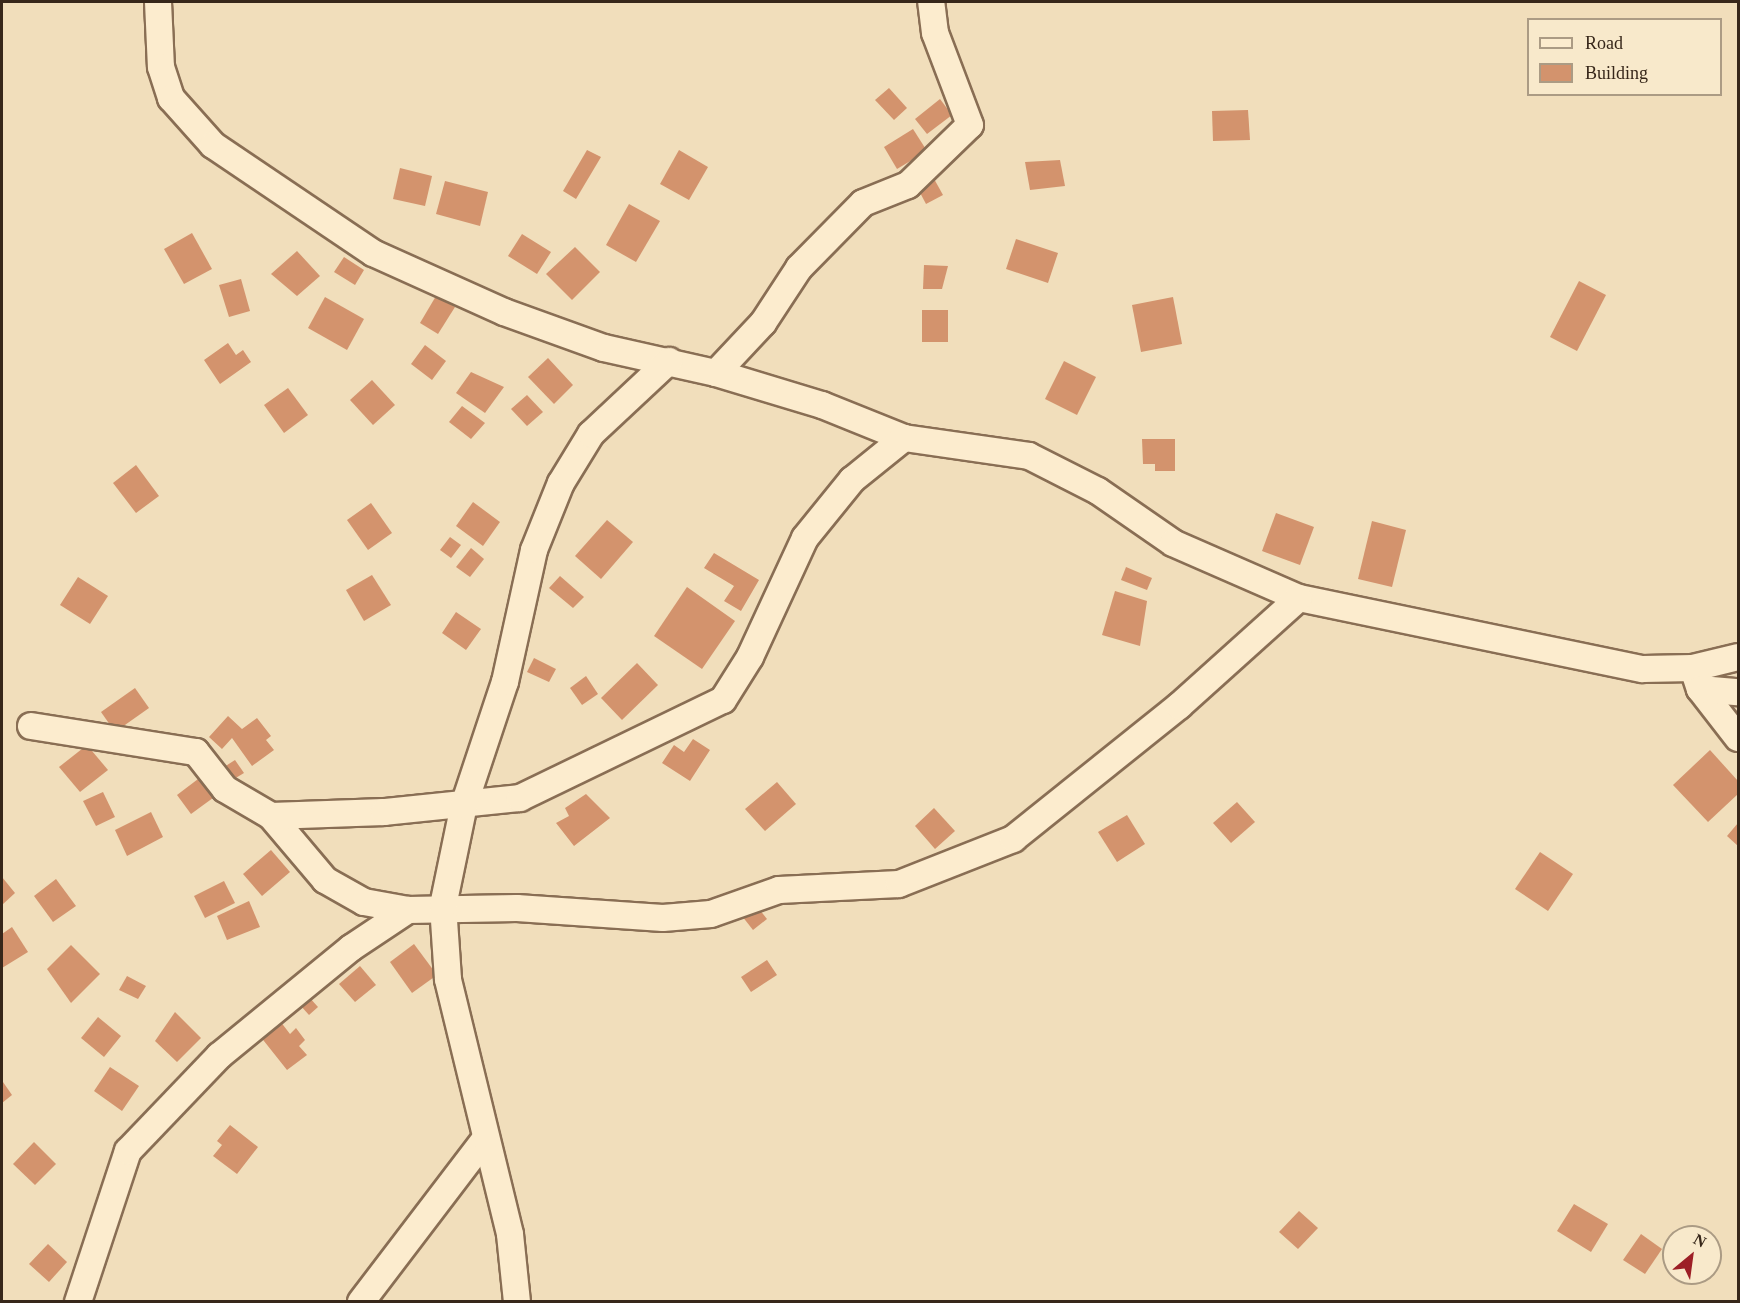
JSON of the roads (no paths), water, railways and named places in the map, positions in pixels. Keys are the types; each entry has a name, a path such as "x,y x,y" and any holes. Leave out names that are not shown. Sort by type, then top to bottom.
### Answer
{"street":[{"path":"158,2 161,67 171,98 213,145 265,183 373,254 504,312 604,348 716,373 822,405 904,438 1029,456 1098,491 1173,543 1299,598 1696,678 1738,692"},
{"path":"716,373 763,323 799,268 863,203 908,185 970,125 935,33 931,2"},
{"path":"518,1302 510,1234 448,979 443,906 464,805 505,682 534,550 561,483 591,434 669,361"},
{"path":"271,816 464,805 520,798 723,700 750,657 805,538 852,480 904,438"},
{"path":"31,726 196,752 225,789 271,816 325,880 364,902 408,910 443,906 663,918 711,914 779,890 899,884 1013,839 1179,706 1299,598"},
{"path":"1696,678 1738,657"},
{"path":"1696,678 1738,738"},
{"path":"78,1302 128,1151 219,1056 351,948 408,910"},
{"path":"362,1302 486,1138"}]}
